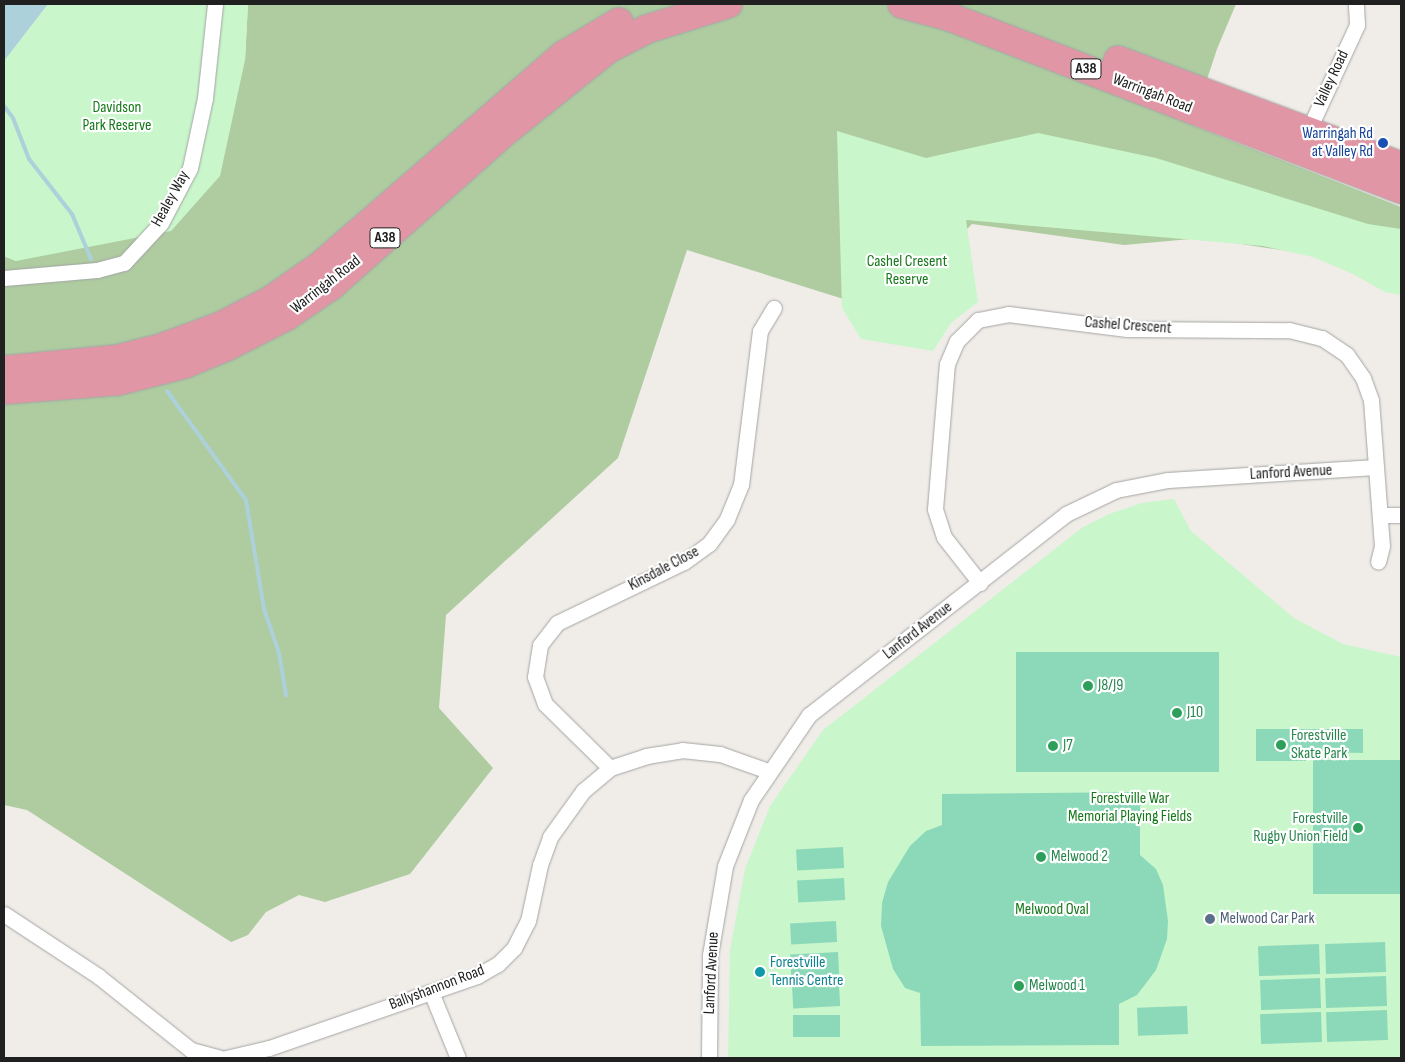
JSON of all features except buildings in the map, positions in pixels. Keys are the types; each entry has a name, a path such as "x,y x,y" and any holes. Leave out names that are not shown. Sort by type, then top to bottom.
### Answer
{"highway":[{"name":"Warringah Road","path":"12,369 117,359 161,348 221,326 271,300 320,266 508,100 564,54 626,18 662,4"},
{"name":"Warringah Road","path":"4,390 58,388 138,376 210,354 286,316 331,286 502,134 608,49 647,29 728,4"},
{"name":"Warringah Road","path":"902,4 947,16 1303,141 1401,166"},
{"name":"Warringah Road","path":"966,4 1303,141 1401,189"}],"street":[{"name":"Healey Way","path":"4,278 97,270 124,263 161,223 190,168 205,98 215,4"},
{"name":"Valley Road","path":"1303,141 1356,25 1356,4"},
{"name":"Kinsdale Close","path":"610,768 545,704 535,677 540,645 557,623 684,562 709,544 727,519 741,485 760,331 774,308"},
{"name":"Cashel Crescent","path":"980,583 944,537 935,509 947,364 956,341 978,320 1008,314 1127,329 1289,330 1322,338 1347,355 1363,378 1371,400 1382,546 1378,562"},
{"name":"Lanford Avenue","path":"709,1058 710,954 725,866 751,800 768,771 809,715 1066,514 1116,490 1168,480 1376,467"},
{"path":"1380,515 1401,516"},
{"name":"Ballyshannon Road","path":"226,1058 269,1048 432,992 477,976 498,964 514,948 528,921 540,865 550,837 583,791 610,768 646,756 682,750 720,754 768,771"},
{"path":"4,914 98,976 191,1050 220,1058"},
{"path":"432,992 458,1058"}],"green space":[{"name":"Davidson Park Reserve","path":"48,4 248,4 245,60 220,176 171,231 16,261 4,256 4,61"},
{"path":"248,4 1236,4 1217,49 1192,125 1401,207 1401,291 1320,256 1202,238 1124,245 972,224 885,312 687,250 618,458 446,615 439,708 493,768 410,874 325,902 299,895 266,912 248,935 231,942 27,810 4,805 4,256 16,261 245,60"},
{"name":"Cashel Cresent Reserve","path":"837,131 926,158 1038,133 1156,158 1368,224 1401,229 1401,295 1385,292 1353,274 1313,257 1263,246 966,220 978,302 951,323 933,351 861,339 842,308"},
{"name":"Forestville War Memorial Playing Fields","path":"1174,499 1191,531 1294,618 1343,644 1401,657 1401,1057 728,1058 730,950 745,869 770,806 823,730 1083,527 1109,514 1142,503"},
{"path":"1016,652 1219,652 1219,772 1016,772"},
{"path":"1256,729 1363,729 1363,753 1306,752 1306,761 1256,761"},
{"name":"Forestville Rugby Union Field","path":"1313,760 1401,760 1401,894 1313,894"},
{"name":"Melwood Oval","path":"1140,792 1140,855 1156,869 1163,885 1168,921 1167,939 1156,970 1137,995 1119,1004 1119,1045 921,1046 920,993 905,988 893,969 881,926 882,903 888,882 910,846 926,831 942,825 942,794"},
{"path":"843,847 844,868 797,870 796,849"},
{"path":"844,878 845,900 798,902 797,880"},
{"path":"836,921 837,942 791,944 790,923"},
{"path":"1385,942 1386,972 1326,974 1325,944"},
{"path":"1319,944 1320,974 1259,976 1258,946"},
{"path":"838,952 839,974 791,976 790,955"},
{"path":"1386,976 1387,1006 1326,1008 1325,978"},
{"path":"1320,978 1321,1008 1261,1010 1260,980"},
{"path":"839,984 840,1006 793,1008 792,986"},
{"path":"1187,1006 1188,1034 1138,1036 1137,1008"},
{"path":"1387,1010 1388,1040 1327,1042 1326,1012"},
{"path":"1321,1012 1322,1042 1261,1044 1260,1014"},
{"path":"793,1015 840,1015 840,1037 793,1037"}],"water":[{"path":"4,4 48,4 4,61"}],"waterway":[{"path":"4,106 13,118 29,159 72,214 91,259"},
{"path":"167,391 246,500 264,609 279,653 286,695"}],"place":[{"name":"Warringah Rd at Valley Rd","path":"1383,143"},
{"name":"J8/J9","path":"1088,686"},
{"name":"J10","path":"1177,713"},
{"name":"Forestville Skate Park","path":"1281,745"},
{"name":"J7","path":"1053,746"},
{"name":"Forestville Rugby Union Field","path":"1358,828"},
{"name":"Melwood 2","path":"1041,857"},
{"name":"Melwood Car Park","path":"1210,919"},
{"name":"Forestville Tennis Centre","path":"760,972"},
{"name":"Melwood 1","path":"1019,986"}]}
